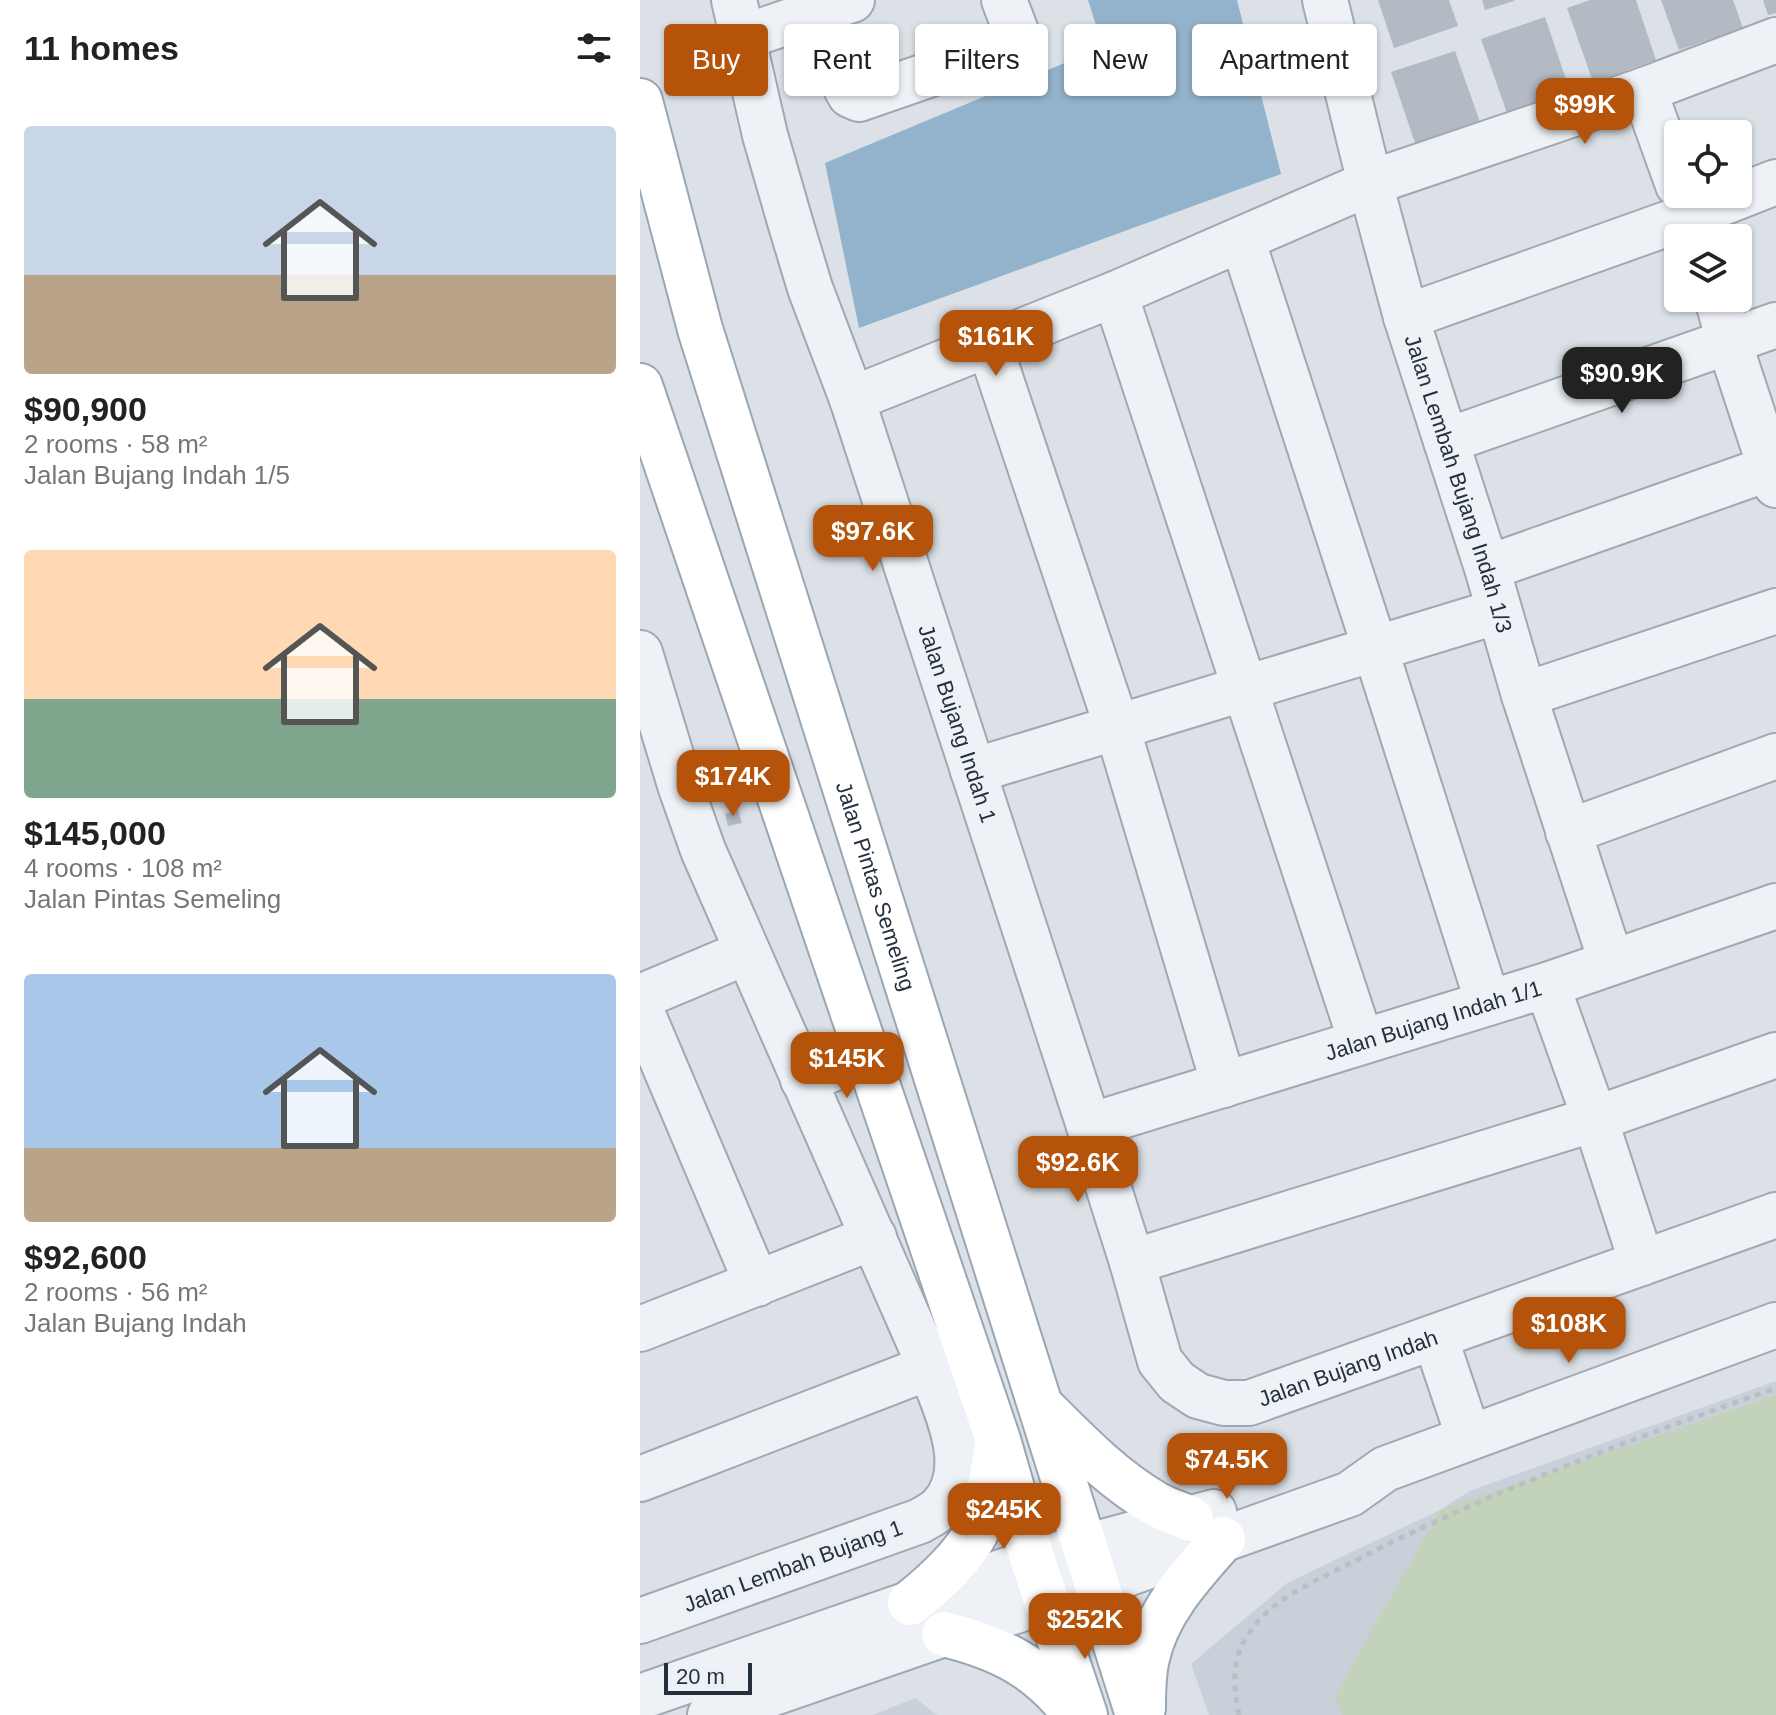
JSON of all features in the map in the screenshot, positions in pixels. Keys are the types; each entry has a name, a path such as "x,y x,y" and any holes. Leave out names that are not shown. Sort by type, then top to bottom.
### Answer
{"main road":[{"name":"Jalan Pintas Semeling","path":"640,101 700,329 1090,1566 1140,1715"},
{"path":"640,386 998,1440 1039,1581 1085,1715"},
{"path":"1040,1406 1101,1465 1129,1487 1207,1529 1156,1631 1147,1657 1140,1715"},
{"path":"910,1603 953,1563 977,1531 989,1495 998,1440"},
{"path":"944,1634 974,1642 1017,1661 1039,1675 1075,1715"}],"street":[{"path":"737,19 836,5 847,90 859,99 1011,45 1017,34 1004,0"},
{"name":"Jalan Lembah Bujang Indah 1/3","path":"1325,0 1406,317 1611,961"},
{"name":"Jalan Bujang Indah 1","path":"737,19 765,135 806,275 852,399 1089,1126"},
{"path":"852,399 1115,294 1370,183 1644,90 1776,40"},
{"path":"1644,90 1664,146"},
{"path":"1752,189 1776,182"},
{"path":"1406,317 1686,208"},
{"path":"1242,239 1488,1003"},
{"path":"1115,294 1361,1041"},
{"path":"1487,568 1774,473 1721,312"},
{"path":"1446,441 1776,325"},
{"path":"989,344 1117,727 1224,1085"},
{"path":"973,771 1499,611"},
{"path":"1524,695 1776,611"},
{"name":"Jalan Lembah Bujang 1","path":"640,653 652,736 930,1367 957,1448 958,1471 950,1496 939,1510 920,1521 640,1621"},
{"path":"1568,832 1776,756"},
{"name":"Jalan Bujang Indah 1/1","path":"1089,1126 1547,985 1776,906"},
{"path":"640,997 747,952"},
{"path":"1547,985 1642,1263"},
{"path":"640,1008 757,1284"},
{"path":"1132,1262 1595,1119 1776,1055"},
{"path":"803,1080 868,1056"},
{"name":"Jalan Bujang Indah","path":"1089,1126 1160,1361 1177,1382 1198,1396 1224,1403 1249,1403 1776,1215"},
{"path":"640,1329 874,1237"},
{"path":"640,1697 910,1603 1039,1581 1207,1529 1340,1470 1385,1469 1776,1325"},
{"path":"1435,1337 1469,1438"},
{"path":"640,1479 930,1367"},
{"path":"710,1715 944,1634 1039,1581"}],"path":[{"path":"1239,1715 1234,1672 1239,1651 1251,1631 1274,1607 1301,1589 1397,1539 1497,1495 1589,1457 1776,1388"}],"shaded area":[{"path":"1776,1381 1776,1715 1209,1715 1191,1664 1287,1583 1440,1510 1470,1491"},
{"path":"915,1698 937,1715 873,1715"}],"green space":[{"path":"1776,1395 1776,1715 1342,1715 1335,1695 1440,1510"}],"water":[{"path":"1088,0 1237,0 1243,24 1192,24 1192,96 1261,96 1281,174 859,328 825,163 986,96 1048,96 1048,70 1064,63 1064,96 1176,96 1176,24 1096,24"}],"building":[{"path":"1378,0 1449,0 1458,26 1394,48"},
{"path":"1482,0 1514,0 1514,1 1485,10"},
{"path":"1590,0 1636,0 1656,60 1593,82 1567,8"},
{"path":"1661,0 1733,0 1743,28 1679,50"},
{"path":"1763,0 1776,0 1776,13 1768,15"},
{"path":"1545,17 1570,91 1507,113 1481,39"},
{"path":"1455,51 1481,125 1416,146 1391,72"},
{"path":"738,810 742,823 728,826 725,814"}]}
